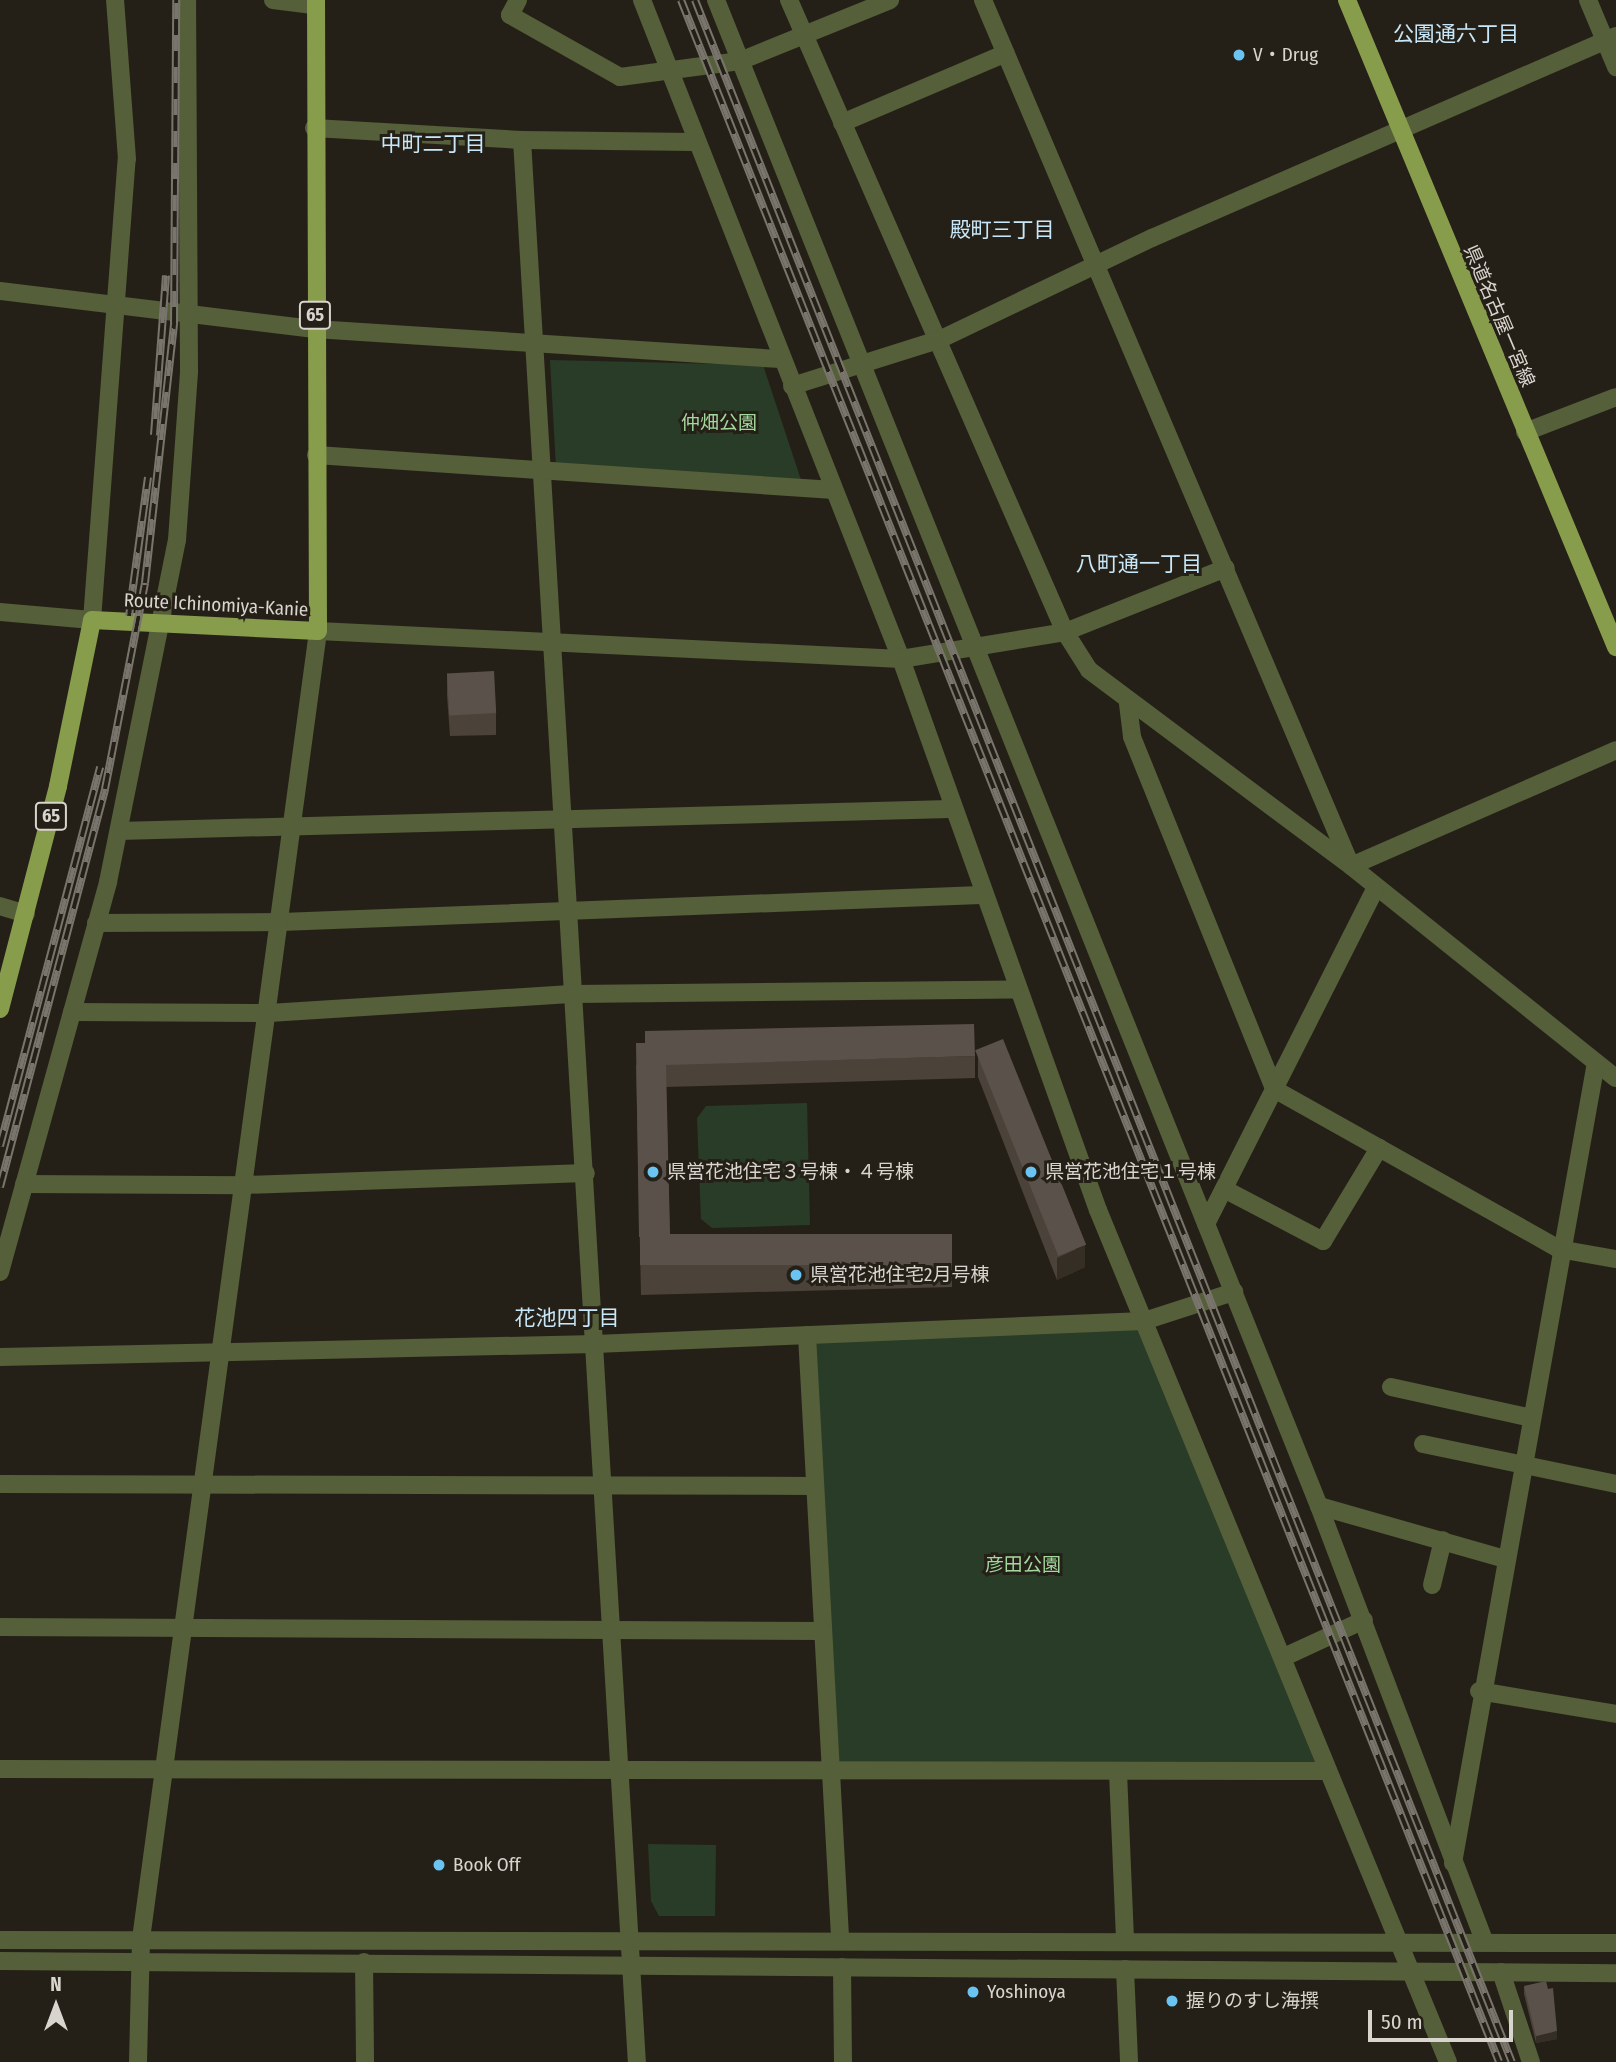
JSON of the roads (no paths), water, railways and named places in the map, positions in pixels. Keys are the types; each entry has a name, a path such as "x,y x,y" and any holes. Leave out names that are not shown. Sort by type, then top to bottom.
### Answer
{"main road":[{"name":"県道名古屋一宮線","path":"1347,0 1399,132 1616,647"},
{"name":"Route Ichinomiya-Kanie","path":"92,620 162,626 318,631 315,2"},
{"name":"65","path":"0,1009 26,914 92,620"}],"street":[{"path":"0,612 92,620 127,159 115,0"},
{"path":"0,1272 96,923 119,831 162,626 186,457 190,310 187,0"},
{"path":"273,0 315,2"},
{"path":"518,0 510,15 620,77 740,61 890,0"},
{"path":"642,0 695,142 901,659 950,809 1015,989 1144,1321 1448,2062"},
{"path":"716,0 859,366 1319,1506 1364,1620 1452,1867 1484,1940"},
{"path":"789,0 842,123 941,338 1065,632 1090,670 1128,704 1351,866 1375,890 1616,1078"},
{"path":"983,0 1351,866"},
{"path":"1588,0 1610,38 1616,67"},
{"path":"792,386 941,338 1096,263 1610,38"},
{"path":"842,123 1006,53"},
{"path":"314,128 522,140 695,142"},
{"path":"522,140 555,647 609,1628 633,1965 637,2062"},
{"path":"0,291 117,308 190,310 316,328 534,346 781,359"},
{"path":"1525,432 1616,397"},
{"path":"316,455 834,490"},
{"path":"138,2062 141,1939 294,829 318,631 555,647 901,659 1065,632 1226,568"},
{"path":"1128,704 1132,737 1274,1089 1559,1249 1616,1259"},
{"path":"1351,866 1616,750"},
{"path":"119,831 294,829 950,809"},
{"path":"1206,1224 1375,890"},
{"path":"96,923 281,922 981,895"},
{"path":"0,906 26,914"},
{"path":"72,1012 269,1013 574,995 1015,989"},
{"path":"1452,1867 1479,1691 1524,1467 1559,1249 1596,1063"},
{"path":"1224,1189 1323,1241 1379,1148"},
{"path":"24,1184 245,1185 586,1172"},
{"path":"0,1357 222,1355 595,1344 1144,1321 1234,1292"},
{"path":"807,1335 828,1768 840,1937"},
{"path":"1391,1387 1532,1418"},
{"path":"1423,1444 1616,1485"},
{"path":"0,1484 601,1482 815,1486"},
{"path":"1319,1506 1505,1559"},
{"path":"1432,1585 1443,1540"},
{"path":"1284,1657 1364,1620"},
{"path":"0,1627 822,1631"},
{"path":"1479,1691 1616,1714"},
{"path":"0,1769 619,1767 1118,1772 1328,1771"},
{"path":"1118,1772 1125,1940"},
{"path":"0,1940 631,1940 840,1937 1616,1943"},
{"path":"0,1961 1616,1973"},
{"path":"364,1962 365,2062"},
{"path":"842,1967 843,2062"},
{"path":"1125,1969 1129,2062"},
{"path":"1501,1972 1531,2062"}],"railway":[{"path":"0,1187 105,789 145,583 174,323 176,0"},
{"path":"681,0 1499,2062"},
{"path":"695,0 1512,2062"},
{"path":"154,435 166,275"},
{"path":"129,616 148,477"},
{"path":"0,1146 100,767"}],"place":[{"name":"V・Drug","path":"1239,55"},
{"name":"県営花池住宅３号棟・４号棟","path":"653,1172"},
{"name":"県営花池住宅１号棟","path":"1031,1172"},
{"name":"県営花池住宅2月号棟","path":"796,1275"},
{"name":"Book Off","path":"439,1865"},
{"name":"Yoshinoya","path":"973,1992"},
{"name":"握りのすし海撰","path":"1172,2001"}],"district":[{"name":"公園通六丁目","path":"1456,34"},
{"name":"中町二丁目","path":"433,144"},
{"name":"殿町三丁目","path":"1002,230"},
{"name":"八町通一丁目","path":"1139,564"},
{"name":"花池四丁目","path":"567,1318"}],"park label":[{"name":"仲畑公園","path":"719,423"},
{"name":"彦田公園","path":"1023,1565"}]}
